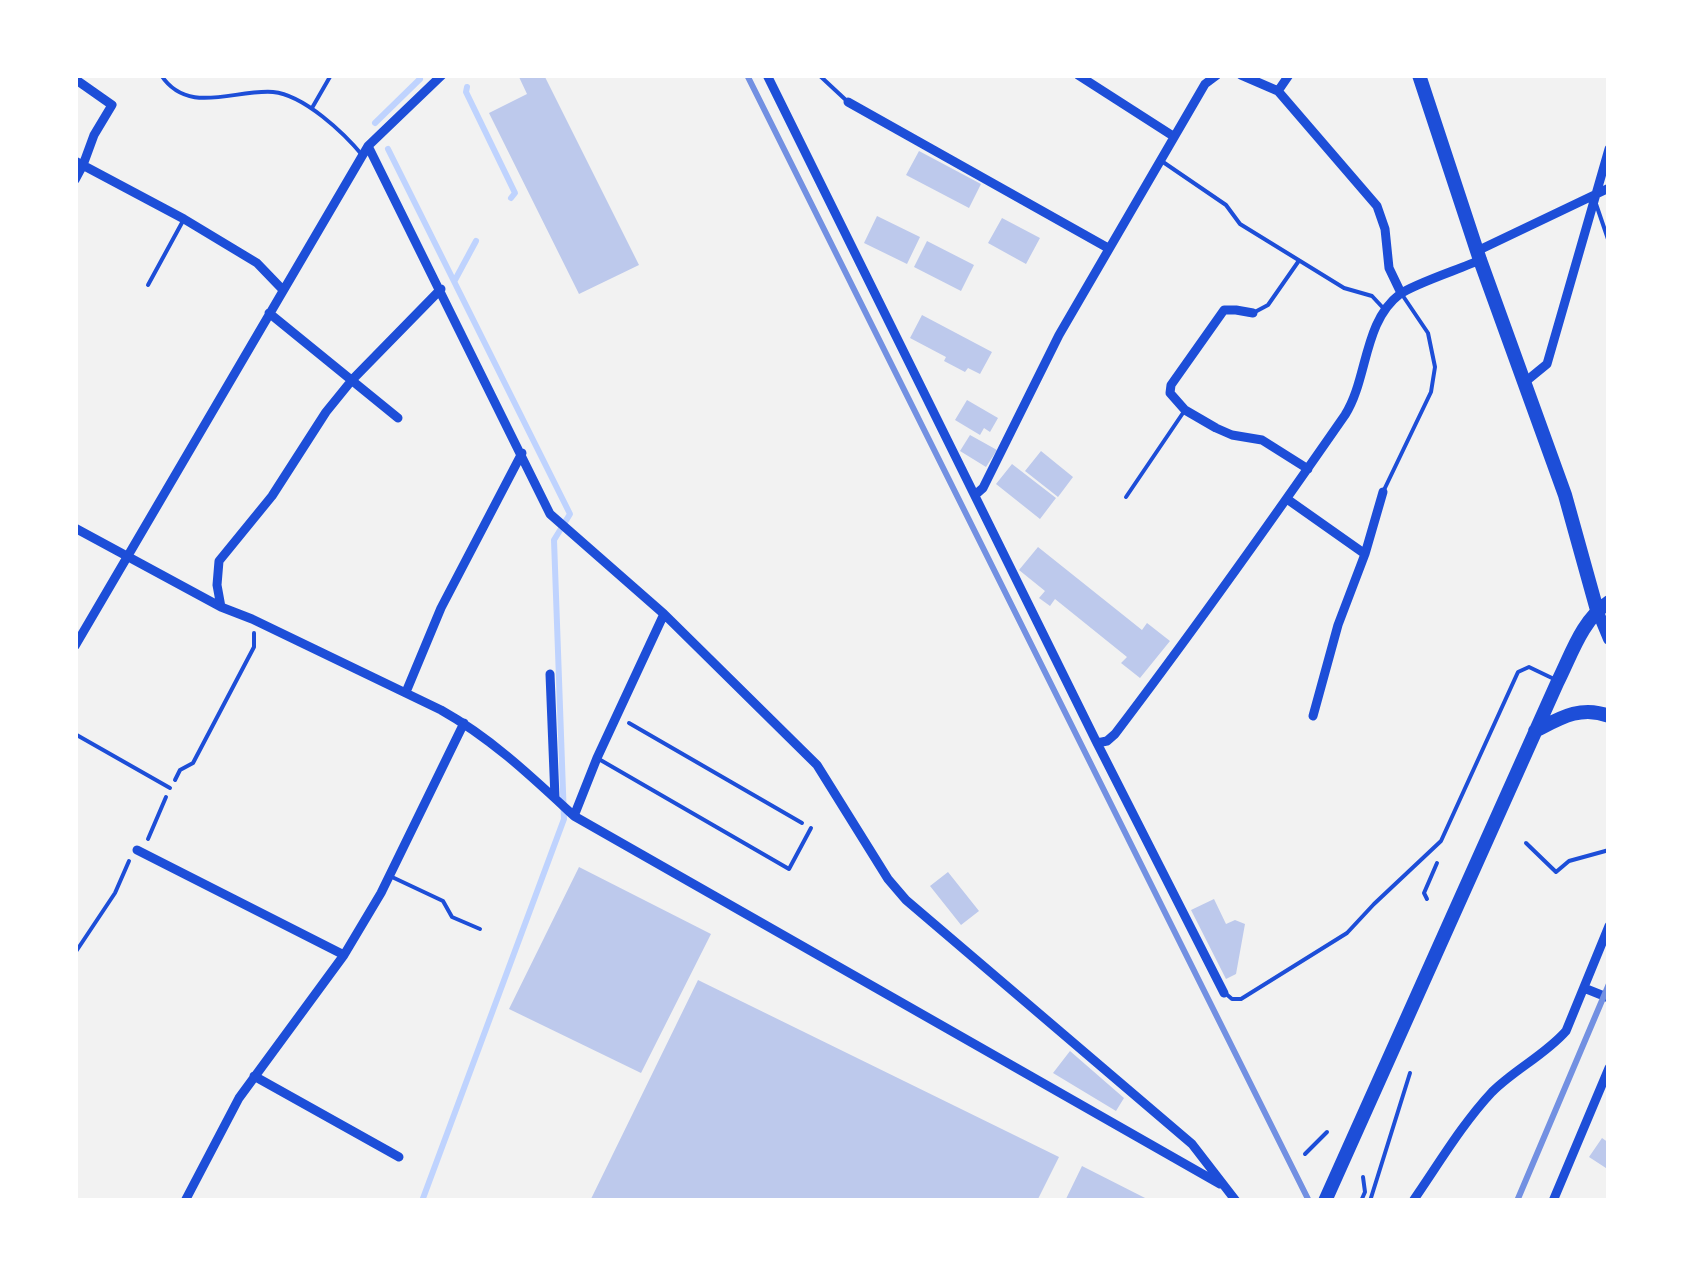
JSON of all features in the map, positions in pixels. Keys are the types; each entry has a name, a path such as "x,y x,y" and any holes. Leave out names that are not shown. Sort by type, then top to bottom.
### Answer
{"main road":[{"path":"1418,75 1603,606 1609,639"},
{"path":"1325,1201 1534,731 1585,625 1603,606"},
{"path":"1534,731 1571,712 1589,710 1609,716"}],"street":[{"path":"75,646 365,151 442,75"},
{"path":"766,75 1224,993"},
{"path":"1078,75 1174,136"},
{"path":"975,495 984,488 1059,335 1108,248 1205,84 1217,75"},
{"path":"1240,75 1278,91 1377,206 1385,229 1389,268 1401,293"},
{"path":"1278,91 1289,75"},
{"path":"75,79 112,104 79,163 75,180"},
{"path":"848,102 1108,248"},
{"path":"1526,382 1548,364 1609,149"},
{"path":"365,151 440,289 550,514 664,614 817,765 906,900 1192,1144 1236,1201"},
{"path":"79,163 258,263 283,290"},
{"path":"1097,743 1114,734 1224,590 1353,403 1385,310 1401,293 1609,188"},
{"path":"221,607 217,585 220,561 272,496 326,412 440,289"},
{"path":"1253,313 1224,310 1171,384 1170,393 1185,410 1232,435 1262,440 1308,469"},
{"path":"269,313 398,418"},
{"path":"406,692 441,608 522,453"},
{"path":"1313,716 1338,625 1366,554 1384,492"},
{"path":"1286,499 1366,554"},
{"path":"75,528 221,607 252,618 464,723 508,756 574,816 1227,1188"},
{"path":"574,816 664,614"},
{"path":"550,674 555,798"},
{"path":"185,1201 239,1098 344,955 390,876 464,723"},
{"path":"137,850 344,955"},
{"path":"1413,1201 1494,1090 1554,1045 1566,1031 1609,926"},
{"path":"1584,988 1609,998"},
{"path":"1553,1201 1609,1068"},
{"path":"254,1076 399,1158"}],"lane":[{"path":"162,75 178,92 197,98 274,92 294,99 312,108 365,151"},
{"path":"312,108 331,75"},
{"path":"819,75 848,102"},
{"path":"1159,160 1226,205 1240,224 1344,288 1372,296 1385,310"},
{"path":"1594,197 1609,242"},
{"path":"148,285 184,219"},
{"path":"1253,313 1268,305 1298,262"},
{"path":"1384,492 1431,392 1435,367 1428,334 1401,293"},
{"path":"1126,497 1185,410"},
{"path":"1224,993 1241,999 1347,933 1440,842 1518,672 1528,667 1558,681"},
{"path":"75,734 170,788"},
{"path":"597,758 789,869 811,828"},
{"path":"1526,843 1556,872 1570,861 1609,850"},
{"path":"390,876 443,901 452,917 480,928"}],"path":[{"path":"170,788 180,770 193,763 254,647 252,618"},
{"path":"617,716 811,828"},
{"path":"1427,899 1424,893 1442,850 1440,842"},
{"path":"75,953 100,914"},
{"path":"1370,1201 1410,1073"},
{"path":"1305,1154 1326,1132"},
{"path":"1361,1201 1365,1192 1363,1176"}],"building":[{"path":"544,75 639,265 579,294 489,113 527,94 519,77"},
{"path":"919,151 981,184 969,208 906,175"},
{"path":"877,216 920,237 907,264 864,243"},
{"path":"1002,218 1040,238 1026,264 988,243"},
{"path":"927,241 974,265 961,291 914,267"},
{"path":"922,315 992,352 980,374 968,368 965,372 910,338"},
{"path":"967,400 998,418 990,432 984,428 980,435 955,420"},
{"path":"970,435 997,450 986,467 960,451"},
{"path":"1041,451 1073,477 1058,497 1025,471"},
{"path":"1012,464 1056,498 1040,519 996,484"},
{"path":"1038,547 1142,630 1147,623 1170,641 1140,678 1121,663 1127,657 1055,599 1050,606 1039,598 1045,591 1019,570"},
{"path":"579,867 711,934 641,1073 509,1009"},
{"path":"948,872 979,911 961,925 930,886"},
{"path":"1214,899 1226,924 1235,920 1245,924 1236,974 1226,979 1191,910"},
{"path":"698,980 1059,1157 1037,1201 590,1201"},
{"path":"1070,1051 1124,1098 1116,1111 1053,1073"},
{"path":"1602,1138 1609,1143 1609,1170 1589,1157"},
{"path":"1082,1166 1151,1201 1065,1201"}],"waterway":[{"path":"375,123 420,79"},
{"path":"467,87 515,193 511,198"},
{"path":"388,149 570,514 554,540 564,819 422,1201"},
{"path":"455,280 476,241"}],"railway":[{"path":"747,75 1309,1201"},
{"path":"1517,1201 1609,984"}]}
